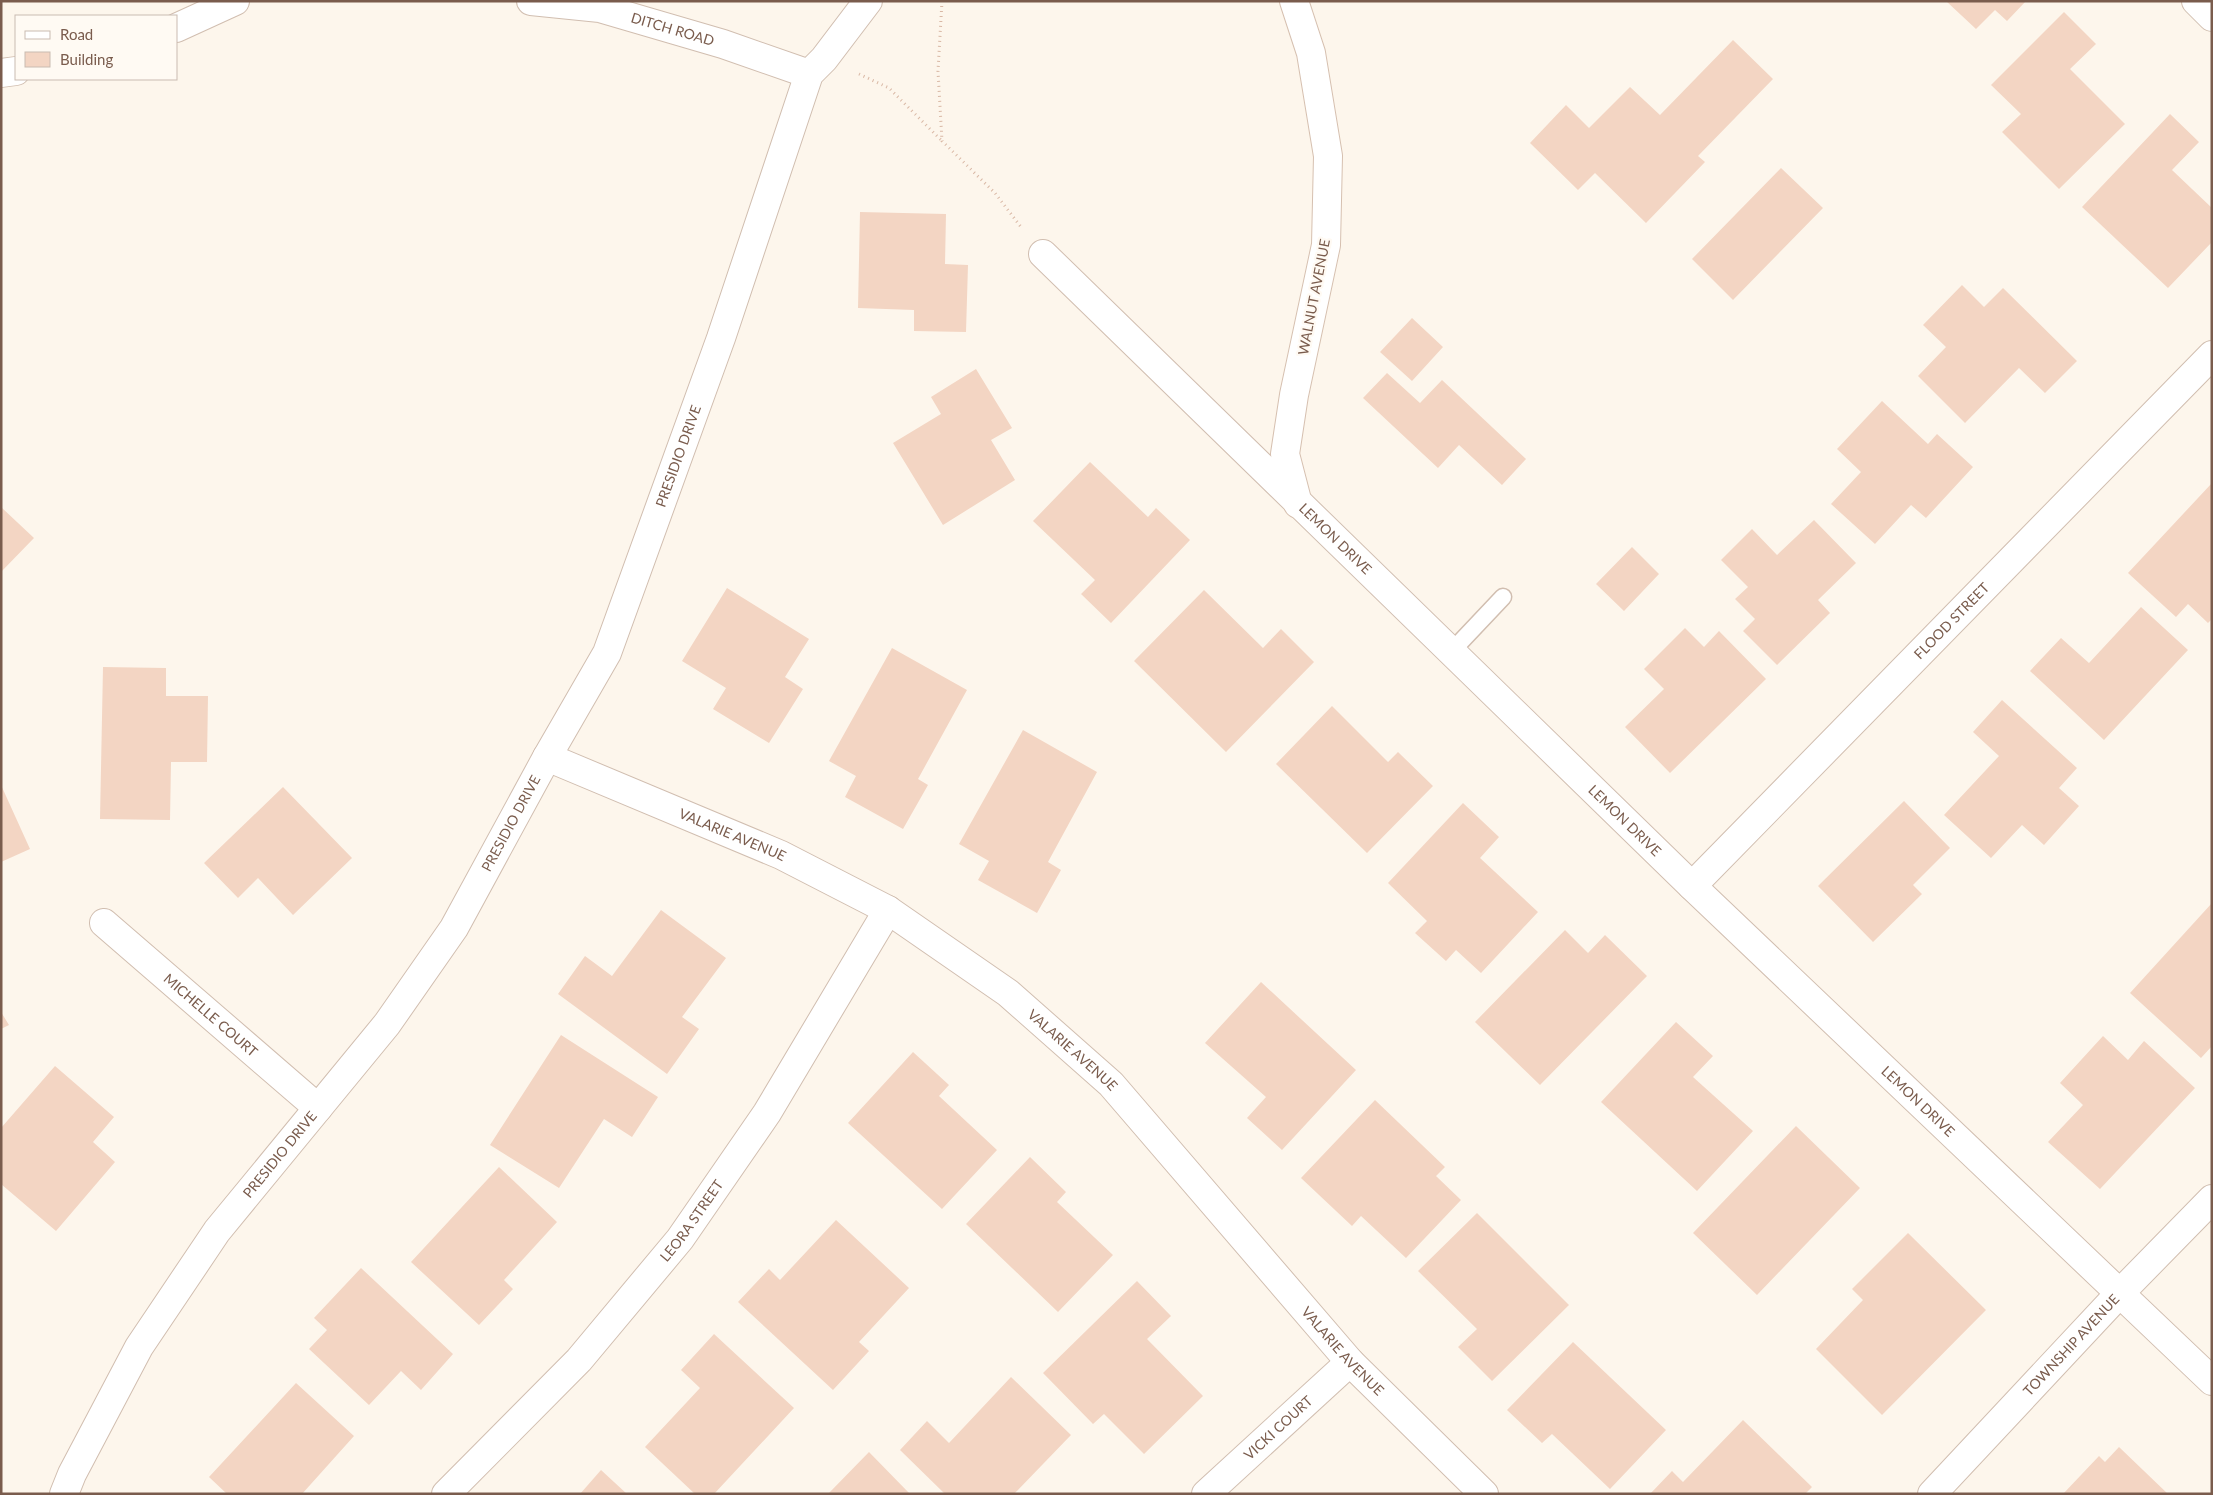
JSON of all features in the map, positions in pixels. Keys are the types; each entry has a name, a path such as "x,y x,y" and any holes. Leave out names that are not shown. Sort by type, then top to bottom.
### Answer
{"street":[{"path":"178,27 235,1"},
{"name":"DITCH ROAD","path":"532,1 600,8 723,44 816,66"},
{"name":"PRESIDIO DRIVE","path":"64,1494 72,1474 145,1339 217,1231 387,1024 454,928 547,757 607,653 722,338 816,66 868,1"},
{"name":"WALNUT AVENUE","path":"1294,1 1311,53 1328,156 1326,245 1294,395 1285,454 1298,504"},
{"path":"2196,1 2212,17"},
{"path":"1,73 15,71"},
{"name":"LEMON DRIVE","path":"1043,254 1692,886 2212,1381"},
{"name":"FLOOD STREET","path":"1692,886 2212,355"},
{"name":"VALARIE AVENUE","path":"547,757 781,855 888,910 1008,993 1111,1084 1350,1362 1484,1494"},
{"name":"LEORA STREET","path":"446,1494 579,1360 680,1238 766,1113 888,910"},
{"name":"MICHELLE COURT","path":"104,923 318,1108"},
{"name":"TOWNSHIP AVENUE","path":"1932,1494 2120,1293 2212,1200"},
{"name":"VICKI COURT","path":"1206,1494 1350,1362"}],"lane":[{"path":"1451,652 1503,597"}],"path":[{"path":"942,1 938,71 942,141"},
{"path":"816,66 889,88 995,193 1043,254"}],"building":[{"path":"1946,1 2026,1 2007,21 1995,10 1976,29"},
{"path":"2064,12 2096,44 2070,69 2125,124 2059,189 2002,132 2021,114 1991,85"},
{"path":"1733,40 1773,79 1698,156 1705,162 1646,223 1595,173 1578,190 1530,143 1566,105 1589,128 1630,87 1660,115"},
{"path":"2170,114 2199,142 2172,170 2212,208 2212,242 2168,288 2082,207"},
{"path":"1781,168 1823,208 1733,300 1692,259"},
{"path":"860,212 946,214 945,264 968,265 966,332 914,331 914,310 858,308"},
{"path":"1962,285 1984,307 2003,288 2077,361 2045,393 2019,368 1965,423 1918,376 1946,347 1923,325"},
{"path":"1412,318 1443,347 1412,381 1380,352"},
{"path":"976,369 1012,428 991,440 1015,480 943,525 893,443 941,414 931,397"},
{"path":"1387,373 1420,403 1442,380 1526,459 1502,485 1459,445 1438,468 1363,398"},
{"path":"1882,401 1928,444 1937,434 1973,467 1926,518 1911,505 1875,544 1831,504 1861,472 1837,449"},
{"path":"1090,462 1148,517 1156,508 1190,540 1111,623 1081,594 1095,580 1033,521"},
{"path":"2212,483 2212,619 2208,623 2188,604 2176,617 2128,573"},
{"path":"1,507 34,538 1,572"},
{"path":"1814,520 1856,563 1818,600 1830,613 1777,665 1743,631 1755,619 1735,599 1748,587 1721,560 1752,529 1777,555"},
{"path":"1632,547 1659,574 1624,611 1596,584"},
{"path":"727,588 809,639 785,677 803,689 769,743 713,709 726,688 682,661"},
{"path":"1204,590 1263,648 1281,629 1314,662 1226,752 1134,661"},
{"path":"2141,607 2188,650 2104,740 2030,671 2061,638 2089,663"},
{"path":"1685,628 1704,647 1719,631 1766,679 1670,773 1625,727 1664,689 1644,669"},
{"path":"892,648 967,690 918,779 928,785 903,829 845,797 856,776 829,761"},
{"path":"103,667 166,668 166,696 208,696 207,762 171,762 170,820 100,819"},
{"path":"2002,700 2077,768 2059,788 2079,806 2044,845 2022,825 1991,858 1944,815 1999,756 1973,732"},
{"path":"1332,706 1388,762 1398,752 1433,786 1367,853 1276,764"},
{"path":"1023,730 1097,772 1048,862 1061,870 1037,913 978,880 989,861 959,844"},
{"path":"1,785 30,849 1,862"},
{"path":"283,787 352,858 293,915 258,878 238,898 204,863"},
{"path":"1904,801 1950,848 1913,885 1922,894 1873,942 1818,886"},
{"path":"1463,803 1499,837 1480,858 1538,912 1481,973 1456,950 1446,961 1415,933 1427,921 1388,883"},
{"path":"2212,903 2212,1046 2201,1058 2130,993"},
{"path":"661,910 726,958 682,1017 699,1029 667,1074 558,994 585,956 612,976"},
{"path":"1565,930 1588,953 1605,935 1647,976 1540,1085 1475,1022"},
{"path":"1261,982 1356,1070 1282,1150 1247,1118 1266,1097 1205,1043"},
{"path":"1,1012 9,1025 1,1029"},
{"path":"1676,1022 1713,1056 1693,1077 1753,1131 1697,1191 1601,1102"},
{"path":"561,1035 658,1097 632,1137 604,1119 559,1188 490,1145"},
{"path":"2103,1036 2128,1060 2144,1041 2195,1088 2100,1189 2048,1142 2083,1105 2060,1083"},
{"path":"913,1052 949,1085 939,1096 997,1150 942,1209 848,1123"},
{"path":"55,1066 114,1117 93,1142 115,1162 56,1231 1,1184 1,1128"},
{"path":"1375,1100 1445,1167 1436,1176 1461,1200 1406,1258 1361,1216 1352,1226 1301,1178"},
{"path":"1796,1126 1860,1188 1757,1295 1693,1233"},
{"path":"1030,1157 1066,1192 1057,1202 1113,1255 1058,1312 966,1224"},
{"path":"499,1167 557,1222 504,1280 513,1289 479,1325 411,1262"},
{"path":"1477,1213 1569,1305 1492,1381 1458,1347 1477,1329 1418,1271"},
{"path":"836,1220 909,1288 859,1342 869,1351 833,1390 738,1302 769,1269 780,1280"},
{"path":"1908,1233 1986,1310 1882,1415 1816,1349 1863,1300 1852,1289"},
{"path":"361,1268 453,1354 421,1390 401,1371 369,1405 309,1349 327,1330 314,1318"},
{"path":"1137,1281 1171,1316 1147,1339 1203,1396 1144,1454 1104,1414 1093,1424 1043,1373"},
{"path":"714,1334 794,1408 714,1494 695,1494 645,1447 700,1388 681,1370"},
{"path":"1573,1342 1666,1430 1610,1489 1552,1434 1542,1443 1507,1410"},
{"path":"1011,1377 1071,1435 1014,1494 945,1494 900,1450 927,1421 949,1443"},
{"path":"296,1383 354,1436 302,1494 227,1494 209,1477"},
{"path":"1743,1420 1812,1487 1805,1494 1650,1494 1672,1471 1683,1482"},
{"path":"2119,1447 2168,1494 2063,1494 2099,1456 2105,1462"},
{"path":"869,1452 910,1494 828,1494"},
{"path":"601,1470 627,1494 580,1494"}]}
